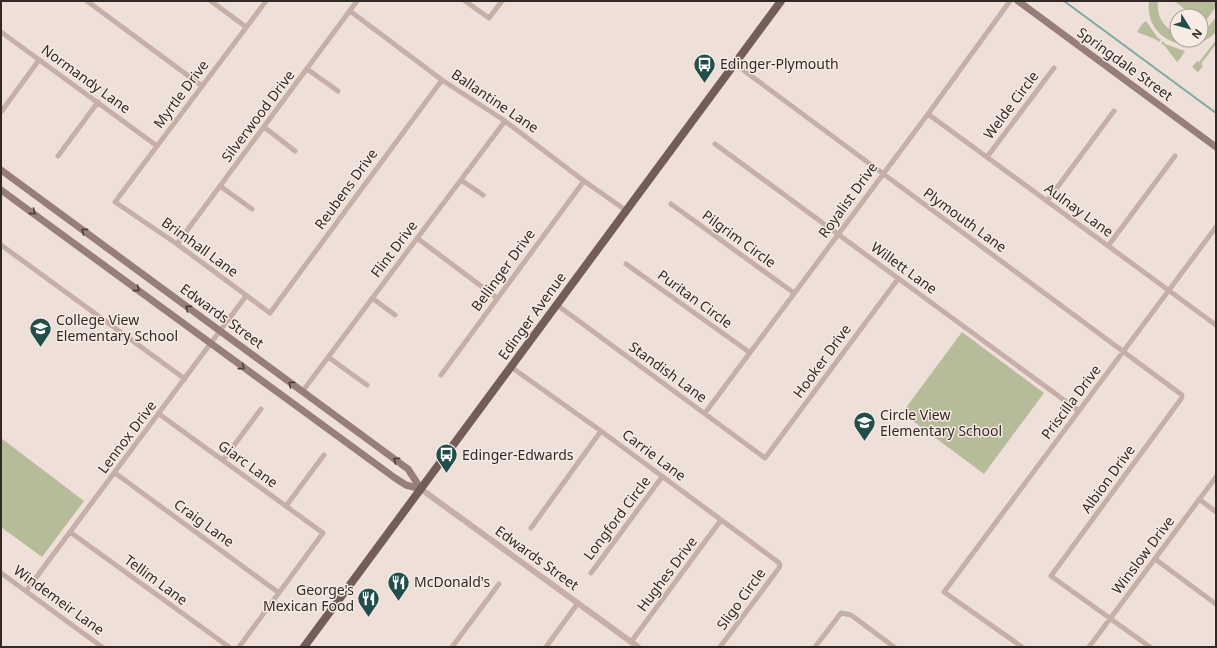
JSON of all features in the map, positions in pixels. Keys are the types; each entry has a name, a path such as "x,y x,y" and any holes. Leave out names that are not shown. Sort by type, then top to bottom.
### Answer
{"main road":[{"name":"Edinger Avenue","path":"304,647 781,1"},
{"name":"Springdale Street","path":"1018,1 1216,147"},
{"name":"Edwards Street","path":"1,170 408,469 421,489"},
{"name":"Edwards Street","path":"1,190 403,484 421,489"}],"street":[{"path":"87,1 202,86"},
{"path":"211,1 246,27"},
{"name":"Myrtle Drive","path":"115,202 266,1"},
{"name":"Silverwood Drive","path":"177,244 357,1"},
{"path":"465,1 489,18 502,1"},
{"name":"Royalist Drive","path":"705,413 928,114 1010,1"},
{"name":"Ballantine Lane","path":"350,11 442,80 505,121 626,211"},
{"name":"Normandy Lane","path":"1,32 157,146"},
{"path":"1,112 39,60"},
{"name":"Plymouth Lane","path":"735,64 1182,394"},
{"name":"Welde Circle","path":"987,157 1054,68"},
{"path":"307,69 338,91"},
{"name":"Reubens Drive","path":"270,313 442,80"},
{"path":"58,156 98,102"},
{"path":"1047,202 1114,111"},
{"name":"Aulnay Lane","path":"928,114 1216,325"},
{"name":"Flint Drive","path":"302,392 505,121"},
{"path":"264,127 295,151"},
{"name":"Willett Lane","path":"715,144 1079,411"},
{"path":"1108,246 1175,156"},
{"path":"461,180 483,195"},
{"name":"Bellinger Drive","path":"441,375 584,181"},
{"path":"220,186 252,210"},
{"name":"Brimhall Lane","path":"115,202 177,244 270,313"},
{"name":"Pilgrim Circle","path":"671,204 794,293"},
{"name":"Priscilla Drive","path":"1022,647 944,592 1216,227"},
{"path":"417,238 497,298"},
{"path":"1,245 185,379"},
{"name":"Puritan Circle","path":"626,264 749,352"},
{"name":"Hooker Drive","path":"765,458 898,279"},
{"name":"Lennox Drive","path":"26,591 246,296"},
{"path":"372,298 396,315"},
{"name":"Standish Lane","path":"557,305 765,458"},
{"path":"328,357 367,385"},
{"name":"Carrie Lane","path":"511,367 601,431 778,562 780,565"},
{"name":"Albion Drive","path":"1110,619 1051,576 1181,399 1182,394"},
{"path":"223,460 261,409"},
{"name":"Giarc Lane","path":"159,414 323,533 279,593"},
{"path":"531,528 601,431"},
{"path":"286,506 324,455"},
{"name":"Craig Lane","path":"115,473 279,593"},
{"name":"Longford Circle","path":"591,573 662,477"},
{"name":"Winslow Drive","path":"1089,647 1216,477"},
{"name":"Edwards Street","path":"421,489 638,647"},
{"path":"1199,499 1216,512"},
{"name":"Hughes Drive","path":"631,642 721,520"},
{"name":"Tellim Lane","path":"70,532 229,647"},
{"path":"1155,559 1216,604"},
{"name":"Sligo Circle","path":"720,647 780,565"},
{"name":"Windemeir Lane","path":"1,573 102,647"},
{"path":"452,647 498,584"},
{"path":"239,647 279,593"},
{"path":"546,647 578,603"},
{"path":"815,647 841,613 851,615 894,647"},
{"path":"1110,619 1150,647"}],"green space":[{"path":"1149,1 1158,1 1158,12 1162,21 1169,29 1169,40 1161,35 1154,26 1149,14"},
{"path":"1174,1 1216,1 1216,7 1209,16 1209,8 1183,8"},
{"path":"1216,17 1216,32 1209,37 1209,26"},
{"path":"1146,21 1161,40 1159,42 1137,32"},
{"path":"1216,40 1216,44 1201,64 1203,66 1198,72 1192,67 1197,61 1199,62"},
{"path":"1163,41 1165,44 1169,45 1169,48 1176,48 1185,51 1177,62 1164,45 1161,44"},
{"path":"962,332 1044,393 984,474 902,413"},
{"path":"1,438 84,501 42,557 1,527"}],"waterway":[{"path":"1064,1 1216,113"}],"place":[{"name":"Edinger-Plymouth","path":"705,84"},
{"name":"College View Elementary School","path":"40,348"},
{"name":"Circle View Elementary School","path":"864,442"},
{"name":"Edinger-Edwards","path":"446,474"},
{"name":"McDonald's","path":"398,602"},
{"name":"George's Mexican Food","path":"369,618"}]}
